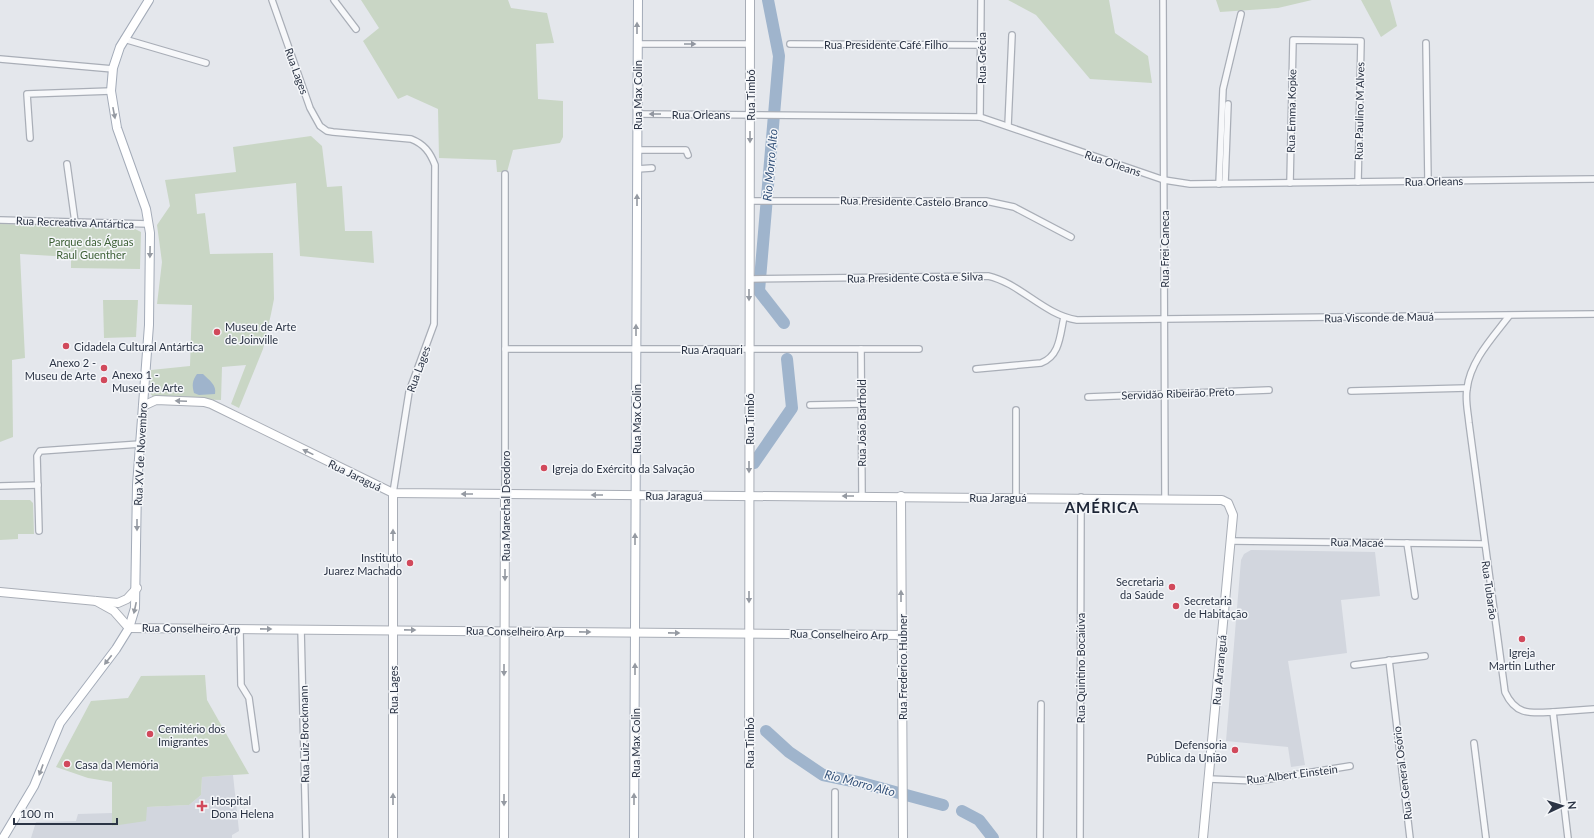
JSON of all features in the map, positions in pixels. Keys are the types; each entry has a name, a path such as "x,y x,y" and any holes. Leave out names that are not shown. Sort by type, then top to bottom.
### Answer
{"main road":[{"name":"Rua XV de Novembro","path":"3,838 34,786 60,723 116,649 129,628 135,608 137,588 137,485 149,325 149,224 118,128 111,91 113,69 116,58 124,39 149,0"},
{"name":"Rua Max Colin","path":"634,838 638,0"},
{"name":"Rua Timbó","path":"749,838 749,495 752,279 750,201 750,0"},
{"name":"Rua Jaraguá","path":"142,406 156,400 204,402 211,404 393,493 1216,498 1228,503"},
{"name":"Rua Lages","path":"393,493 393,838"},
{"name":"Rua Marechal Deodoro","path":"504,838 505,494"},
{"name":"Rua Frederico Hubner","path":"901,496 903,838"},
{"name":"Rua Araranguá","path":"1203,838 1233,515 1228,503"},
{"path":"0,592 123,602 137,588"},
{"path":"96,601 114,611 129,628"},
{"name":"Rua Conselheiro Arp","path":"129,628 901,635"}],"street":[{"name":"Rua Lages","path":"272,0 310,108 320,126 327,131 333,132 411,139 419,142 426,148 435,165 434,324 431,336 415,373 409,392 393,493"},
{"path":"334,0 356,29"},
{"name":"Rua Grécia","path":"980,117 981,0"},
{"name":"Rua Frei Caneca","path":"1163,0 1165,498"},
{"path":"1222,183 1224,89 1240,14"},
{"path":"1008,126 1012,35"},
{"path":"124,39 206,63"},
{"name":"Rua Paulino M Alves","path":"1293,40 1361,41 1358,182"},
{"name":"Rua Emma Kopke","path":"1290,183 1293,40"},
{"path":"1426,43 1428,181"},
{"path":"637,44 750,44"},
{"name":"Rua Presidente Café Filho","path":"790,44 981,45"},
{"path":"0,59 113,69"},
{"path":"30,138 27,94 111,91"},
{"path":"1222,183 1228,104"},
{"name":"Rua Orleans","path":"637,114 980,117 1164,180 1190,184 1594,179"},
{"path":"637,150 686,150 688,155"},
{"path":"67,164 75,222"},
{"path":"637,169 652,168"},
{"name":"Rua Marechal Deodoro","path":"505,174 505,494"},
{"name":"Rua Presidente Castelo Branco","path":"750,201 986,201 1014,207 1071,236"},
{"name":"Rua Recreativa Antártica","path":"0,220 149,224"},
{"name":"Rua Presidente Costa e Silva","path":"752,279 988,276 1002,280 1064,317 1077,320 1164,320"},
{"name":"Rua Visconde de Mauá","path":"1164,320 1594,314"},
{"name":"Rua Tubarão","path":"1509,316 1480,355 1470,375 1467,388 1469,423 1484,544 1505,692 1509,701 1522,711 1531,713 1594,709"},
{"path":"976,369 1041,363 1048,360 1055,354 1058,347 1064,317"},
{"name":"Rua Araquari","path":"505,349 920,349"},
{"name":"Rua João Barthold","path":"861,349 862,496"},
{"path":"1351,391 1467,388"},
{"name":"Servidão Ribeirão Preto","path":"1088,397 1269,390"},
{"path":"810,404 861,404"},
{"path":"1016,410 1016,497"},
{"path":"39,531 37,456 40,451 140,444"},
{"path":"0,486 38,484"},
{"name":"Rua Quintino Bocaiúva","path":"1080,497 1080,838"},
{"name":"Rua Macaé","path":"1231,541 1484,544"},
{"path":"1407,543 1414,596"},
{"path":"240,629 240,685 249,698 256,749"},
{"name":"Rua Luiz Brockmann","path":"301,629 306,838"},
{"path":"1354,665 1425,656"},
{"name":"Rua General Osório","path":"1389,660 1410,838"},
{"path":"1040,838 1041,704"},
{"path":"1554,712 1568,838"},
{"path":"1474,743 1486,838"},
{"name":"Rua Albert Einstein","path":"1209,779 1257,781 1350,766"},
{"path":"834,792 835,838"}],"shaded area":[{"path":"1251,550 1375,552 1380,596 1341,600 1347,653 1288,661 1305,765 1291,767 1288,747 1226,741 1241,560 1244,554"},
{"name":"Hospital Dona Helena","path":"233,775 239,831 232,835 232,838 31,838 36,822 76,821 78,814 112,813 113,826 146,807 189,805 201,795 202,777"}],"green space":[{"path":"361,0 508,0 511,8 547,13 554,43 536,44 538,99 563,101 563,137 560,143 513,150 507,172 497,172 496,160 439,158 438,109 407,95 398,99 363,41 379,28"},
{"path":"1008,0 1109,0 1115,33 1148,56 1152,83 1090,79 1036,15"},
{"path":"1216,0 1312,0 1278,8 1220,12"},
{"path":"1361,0 1390,0 1397,26 1381,37"},
{"path":"311,136 322,146 327,187 342,186 345,231 372,231 374,263 300,256 296,183 195,194 197,214 205,213 210,254 273,253 274,299 271,314 263,349 239,408 231,404 246,365 222,367 221,400 154,398 150,393 151,370 190,366 192,305 157,304 162,262 157,225 170,206 165,180 236,172 233,147"},
{"name":"Parque das Águas Raul Guenther","path":"0,224 131,227 141,232 140,269 71,268 71,257 20,254 25,358 12,360 13,437 0,442"},
{"path":"103,300 138,300 136,337 104,338"},
{"path":"0,500 30,500 33,503 34,534 18,534 18,539 0,540"},
{"name":"Cemitério dos Imigrantes","path":"205,675 207,700 249,774 202,777 201,795 189,805 147,807 146,821 112,826 112,782 88,778 56,767 91,701 128,698 141,676"}],"water":[{"path":"197,374 203,374 214,385 215,394 199,395 194,393 193,383"}],"waterway":[{"name":"Rio Morro Alto","path":"768,0 779,56 759,291 784,323"},
{"name":"Rio Morro Alto","path":"754,463 792,408 787,359"},
{"name":"Rio Morro Alto","path":"766,731 789,752 823,775 862,783 943,805"},
{"name":"Rio Morro Alto","path":"962,811 979,820 993,838"}],"place":[{"name":"Museu de Arte de Joinville","path":"217,332"},
{"name":"Cidadela Cultural Antártica","path":"66,346"},
{"name":"Anexo 2 - Museu de Arte","path":"104,368"},
{"name":"Anexo 1 - Museu de Arte","path":"104,380"},
{"name":"Igreja do Exército da Salvação","path":"544,468"},
{"name":"Instituto Juarez Machado","path":"410,563"},
{"name":"Secretaria da Saúde","path":"1172,587"},
{"name":"Secretaria de Habitação","path":"1176,606"},
{"name":"Igreja Martin Luther","path":"1522,639"},
{"name":"Cemitério dos Imigrantes","path":"150,734"},
{"name":"Defensoria Pública da União","path":"1235,750"},
{"name":"Casa da Memória","path":"67,764"},
{"name":"Hospital Dona Helena","path":"202,806"}],"district":[{"name":"AMÉRICA","path":"1102,507"}]}
